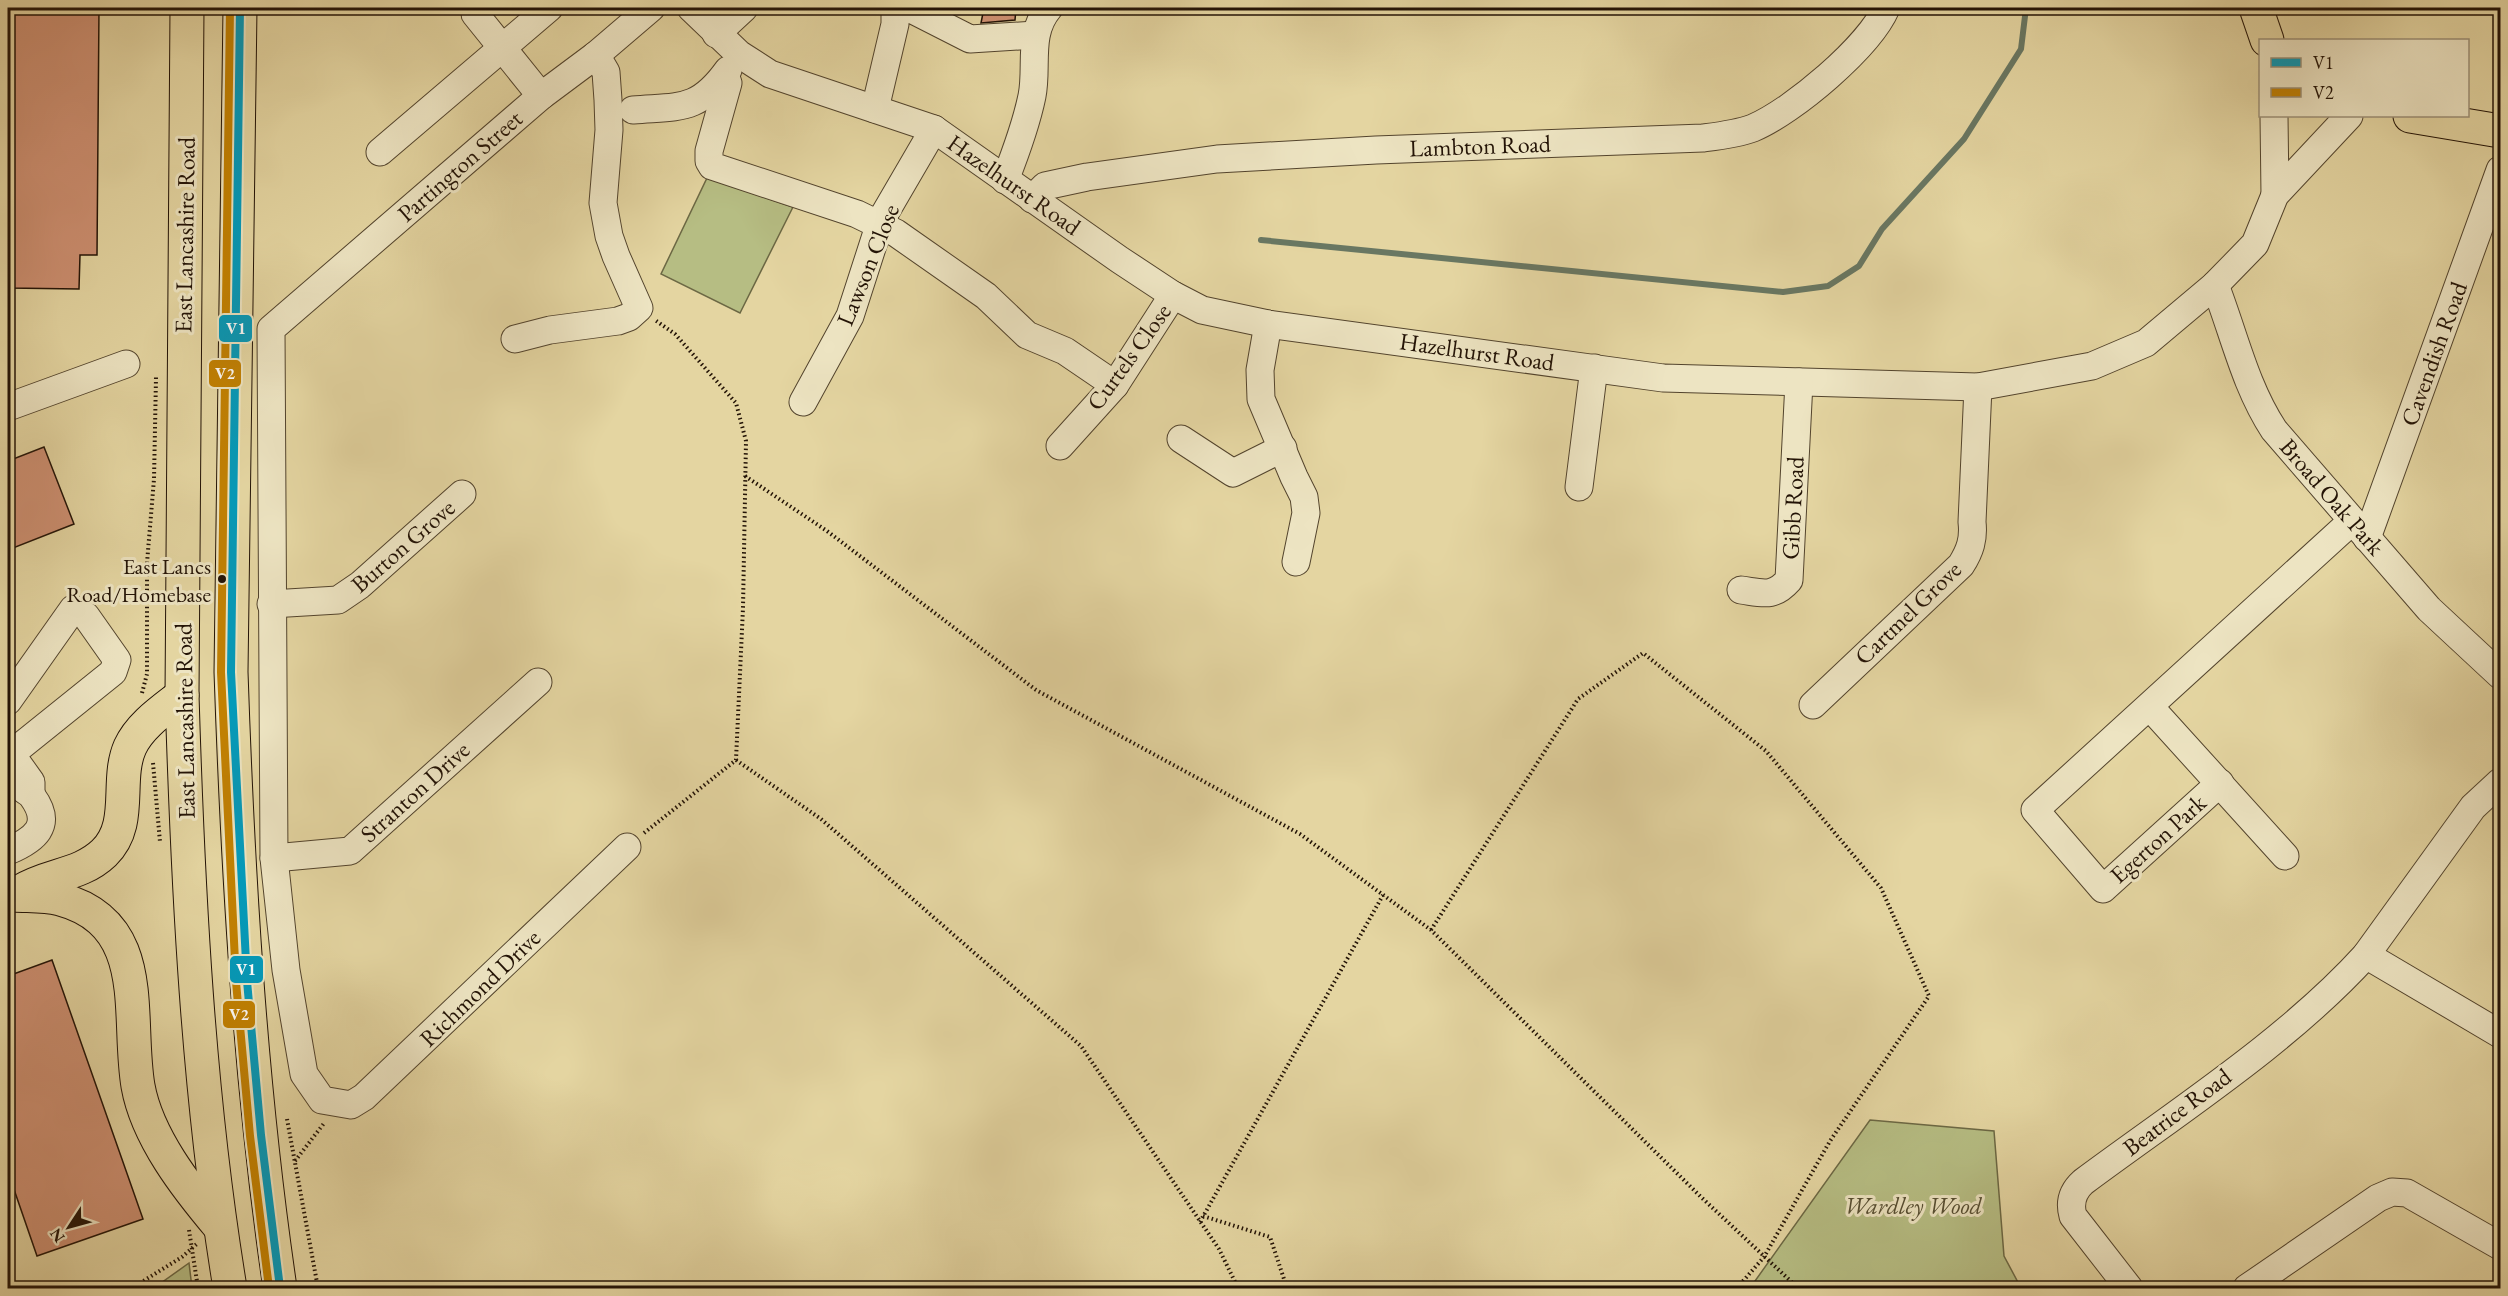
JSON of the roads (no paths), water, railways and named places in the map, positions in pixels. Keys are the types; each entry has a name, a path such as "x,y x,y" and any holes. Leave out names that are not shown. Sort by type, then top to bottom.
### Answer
{"main road":[{"name":"East Lancashire Road","path":"187,8 182,695 192,929 204,1079 220,1227 230,1288"},
{"name":"East Lancashire Road","path":"240,8 232,717 249,1033 280,1288"},
{"path":"2256,8 2267,39"},
{"path":"2416,117 2500,131"},
{"path":"11,896 29,886 80,870 107,850 114,841 121,822 123,775 130,746 148,723 182,695"},
{"path":"11,896 57,898 75,904 86,909 104,924 118,942 129,966 138,1086 147,1114 164,1151 189,1191 220,1227"},
{"path":"249,1033 301,1288"}],"street":[{"path":"380,152 549,8"},
{"name":"Partington Street","path":"271,604 272,329 541,96 596,55 651,8"},
{"name":"Hazelhurst Road","path":"691,8 716,34 732,65 770,74 934,129 1173,295 1202,310 1268,324 1663,378 1978,387 2092,366 2146,343 2215,285 2255,244 2275,195 2348,117"},
{"path":"716,34 744,8"},
{"path":"875,109 895,24 895,15 909,8 970,39 1035,35"},
{"path":"1005,180 1021,140 1033,93 1035,35 1049,8"},
{"name":"Lambton Road","path":"1032,199 1045,186 1087,177 1217,159 1376,150 1703,138 1728,135 1752,129 1799,100 1864,39 1886,8"},
{"path":"475,14 541,96"},
{"path":"515,339 553,321 618,321 629,317 639,308 609,236 603,203 609,100 606,72 596,55"},
{"path":"633,110 690,105 704,98 732,65"},
{"path":"732,65 709,151 709,161 712,166 857,214 896,234 986,296 1027,335 1065,351 1115,385"},
{"name":"Hazelhurst Road","path":"2274,117 2275,195"},
{"name":"Lawson Close","path":"804,402 850,316 879,225 934,129"},
{"name":"Cavendish Road","path":"2360,530 2500,170"},
{"name":"Broad Oak Park","path":"2215,285 2244,370 2265,416 2294,455 2429,609 2500,675"},
{"name":"Curtels Close","path":"1060,446 1115,385 1173,295"},
{"path":"1268,324 1260,370 1261,399 1264,412 1283,448 1304,497 1306,513 1296,562"},
{"path":"8,407 126,364"},
{"path":"1579,487 1594,368"},
{"name":"Gibb Road","path":"1741,590 1771,594 1781,589 1789,580 1799,382"},
{"name":"Cartmel Grove","path":"1828,698 1961,565 1967,556 1974,534 1972,522 1978,387"},
{"path":"1181,439 1233,473 1283,448"},
{"name":"Burton Grove","path":"271,604 338,600 360,585 462,494"},
{"name":"Egerton Park","path":"2220,783 2103,890 2034,810 2150,707 2360,530"},
{"path":"271,604 274,858"},
{"path":"8,701 73,609 86,616 117,660 113,672 11,754 31,782 20,783 41,814 39,833 27,843 8,851"},
{"name":"Stranton Drive","path":"274,858 350,851 538,682"},
{"name":"Egerton Park","path":"2150,707 2285,856"},
{"name":"East Lancashire Road","path":"232,717 272,716"},
{"name":"Beatrice Road","path":"2128,1288 2073,1216 2071,1203 2075,1191 2083,1182 2283,1032 2347,976 2366,955 2473,807 2500,782"},
{"name":"Richmond Drive","path":"274,858 286,970 304,1074 331,1102 351,1105 364,1097 627,847"},
{"path":"2366,955 2500,1034"},
{"path":"2247,1288 2378,1198 2392,1192 2407,1193 2500,1246"}],"waterway":[{"path":"1261,240 1783,292 1828,286 1859,266 1882,229 1964,139 2021,49 2026,8"}],"place":[{"name":"East Lancs Road/Homebase","path":"222,579"}],"park label":[{"name":"Wardley Wood","path":"1913,1206"}]}
